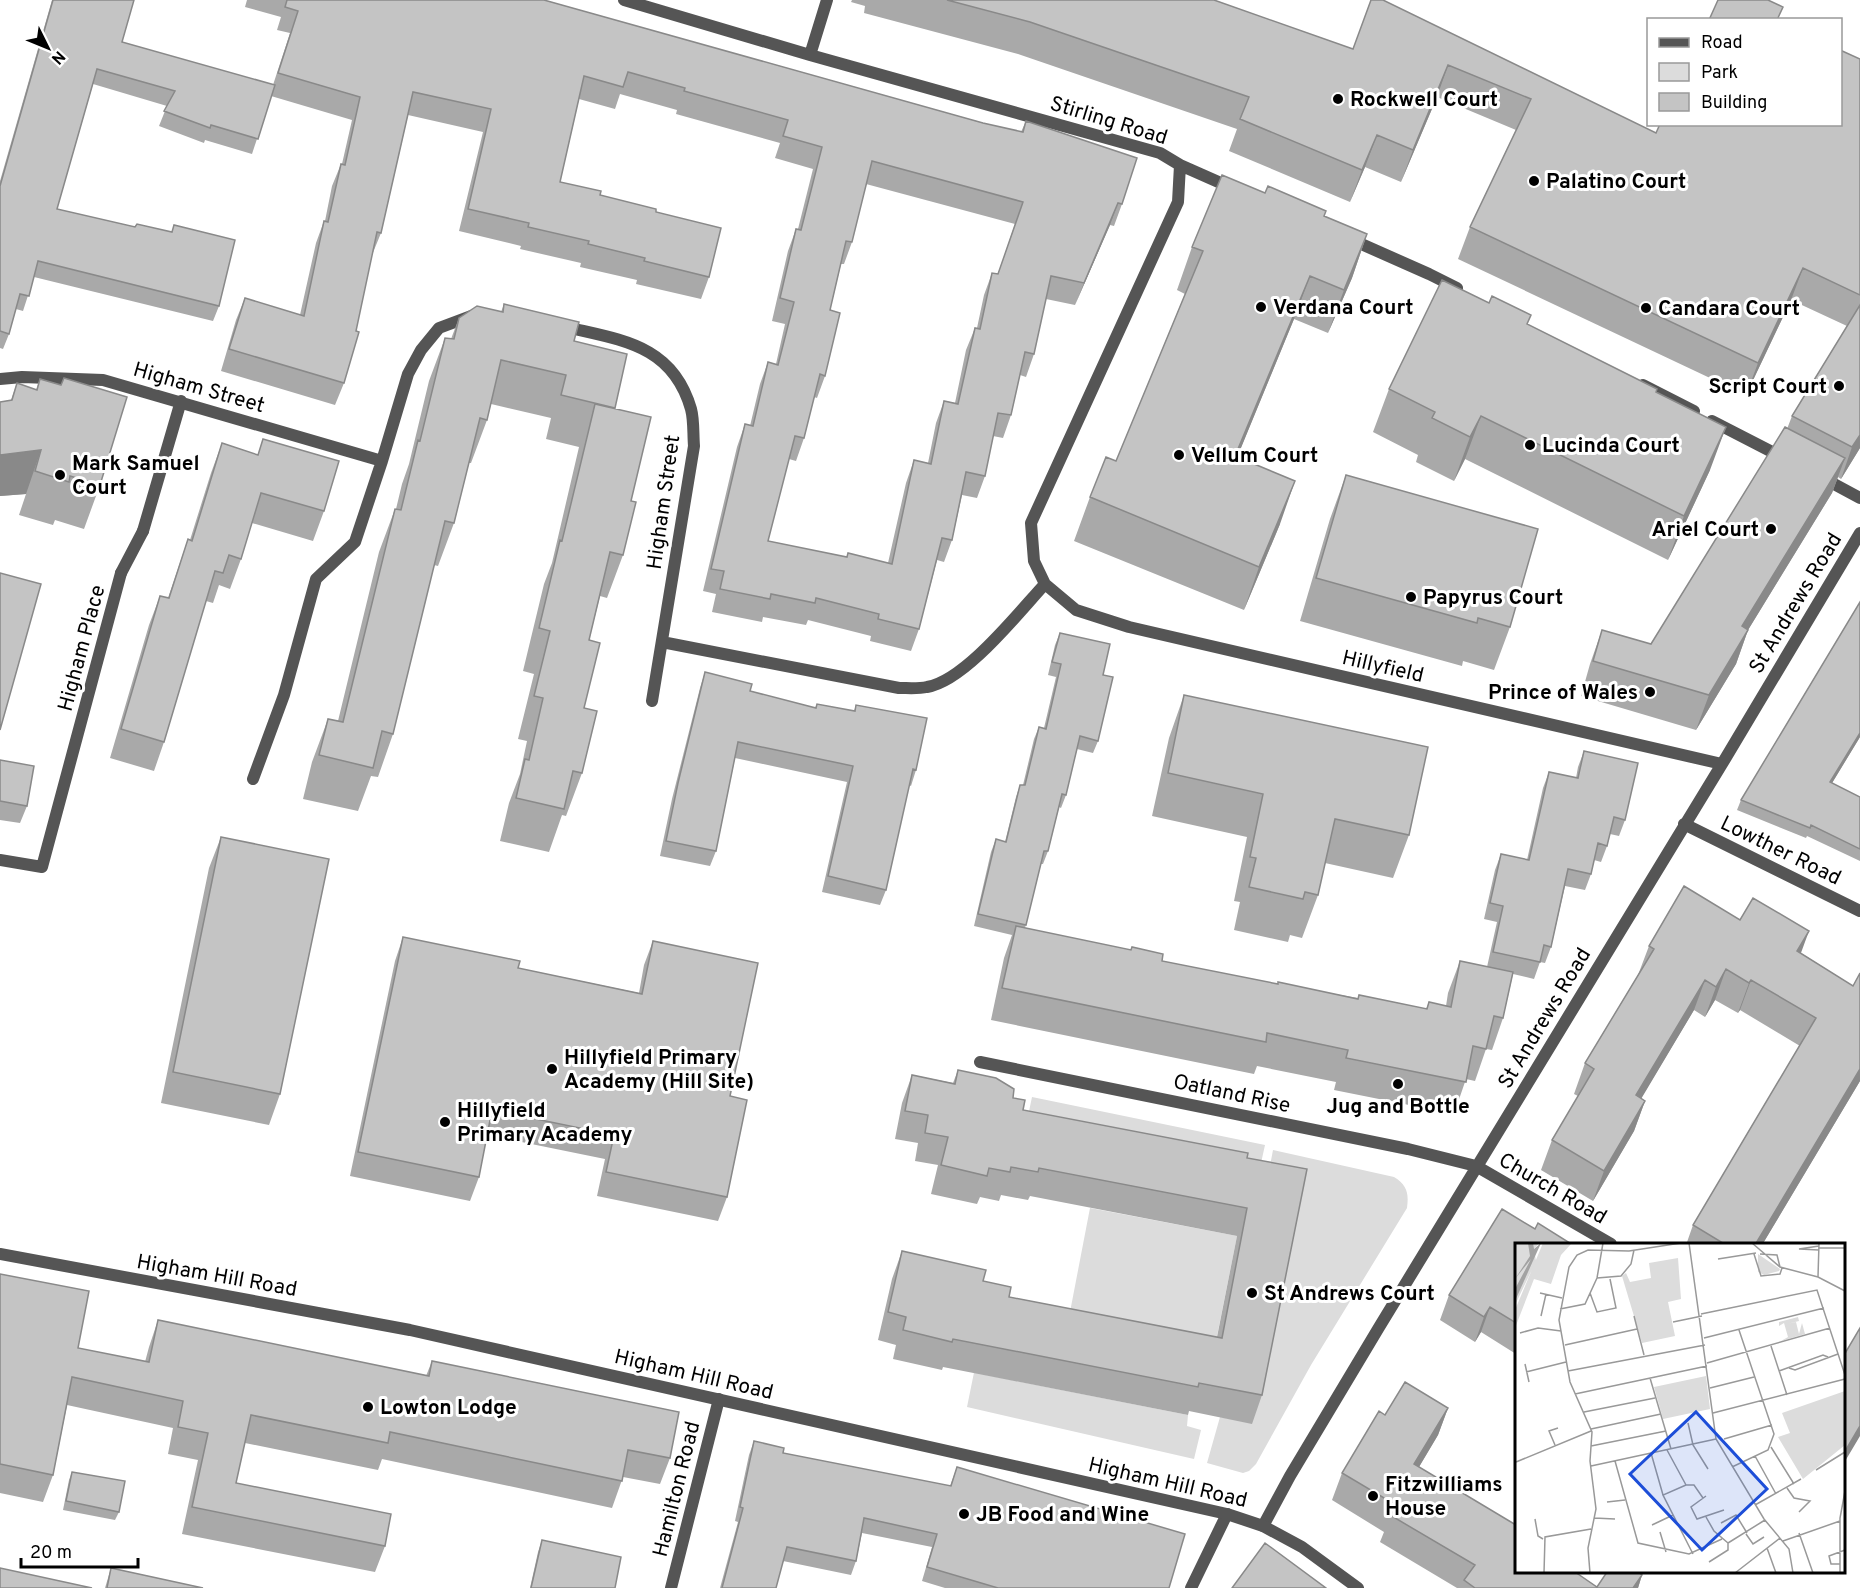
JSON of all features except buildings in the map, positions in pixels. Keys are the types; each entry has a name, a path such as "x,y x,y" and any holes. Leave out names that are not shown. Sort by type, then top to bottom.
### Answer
{"street":[{"name":"Stirling Road","path":"624,0 810,55 1160,153 1180,165 1178,202 1032,523 1034,561 1045,584"},
{"path":"810,55 827,0"},
{"path":"1180,165 1245,193"},
{"path":"1342,236 1429,274 1470,295"},
{"path":"253,779 284,695 316,579 355,542 408,374 421,350 439,328 466,317 484,314"},
{"name":"Higham Street","path":"546,322 633,343 663,360 681,382 692,411 694,446 652,701"},
{"name":"Higham Street","path":"0,379 22,377 103,380 382,461"},
{"path":"1636,381 1860,498"},
{"name":"Higham Place","path":"0,860 42,867 121,573 143,531 181,401"},
{"name":"St Andrews Road","path":"1263,1526 1290,1476 1476,1166 1722,764 1860,533"},
{"path":"662,642 899,688 929,687 955,675 998,635 1045,584"},
{"name":"Hillyfield","path":"1045,584 1076,610 1128,627 1722,764"},
{"name":"Lowther Road","path":"1684,824 1860,911"},
{"name":"Oatland Rise","path":"980,1062 1408,1149 1476,1166"},
{"name":"Church Road","path":"1476,1166 1608,1243"},
{"name":"Higham Hill Road","path":"0,1254 410,1330 1227,1514 1263,1526 1302,1547 1359,1588"},
{"name":"Hamilton Road","path":"671,1588 719,1400"},
{"path":"1191,1588 1227,1514"}],"green space":[{"path":"1032,1097 1265,1145 1259,1172 1019,1159"},
{"path":"1273,1150 1394,1177 1404,1186 1408,1203 1311,1365 1256,1464 1243,1473 1207,1463 1220,1417 1252,1423 1265,1192"},
{"path":"1090,1208 1237,1236 1211,1366 1065,1338"},
{"path":"981,1338 986,1375 1188,1415 1187,1426 1201,1430 1194,1459 967,1407"}],"place":[{"name":"Rockwell Court","path":"1338,99"},
{"name":"Palatino Court","path":"1534,181"},
{"name":"Verdana Court","path":"1261,307"},
{"name":"Candara Court","path":"1646,308"},
{"name":"Script Court","path":"1839,386"},
{"name":"Lucinda Court","path":"1530,445"},
{"name":"Vellum Court","path":"1179,455"},
{"name":"Mark Samuel Court","path":"60,475"},
{"name":"Ariel Court","path":"1771,529"},
{"name":"Papyrus Court","path":"1411,597"},
{"name":"Prince of Wales","path":"1650,692"},
{"name":"Hillyfield Primary Academy (Hill Site)","path":"552,1069"},
{"name":"Jug and Bottle","path":"1398,1084"},
{"name":"Hillyfield Primary Academy","path":"445,1122"},
{"name":"St Andrews Court","path":"1252,1293"},
{"name":"Lowton Lodge","path":"368,1407"},
{"name":"Fitzwilliams House","path":"1373,1496"},
{"name":"JB Food and Wine","path":"964,1514"}]}
